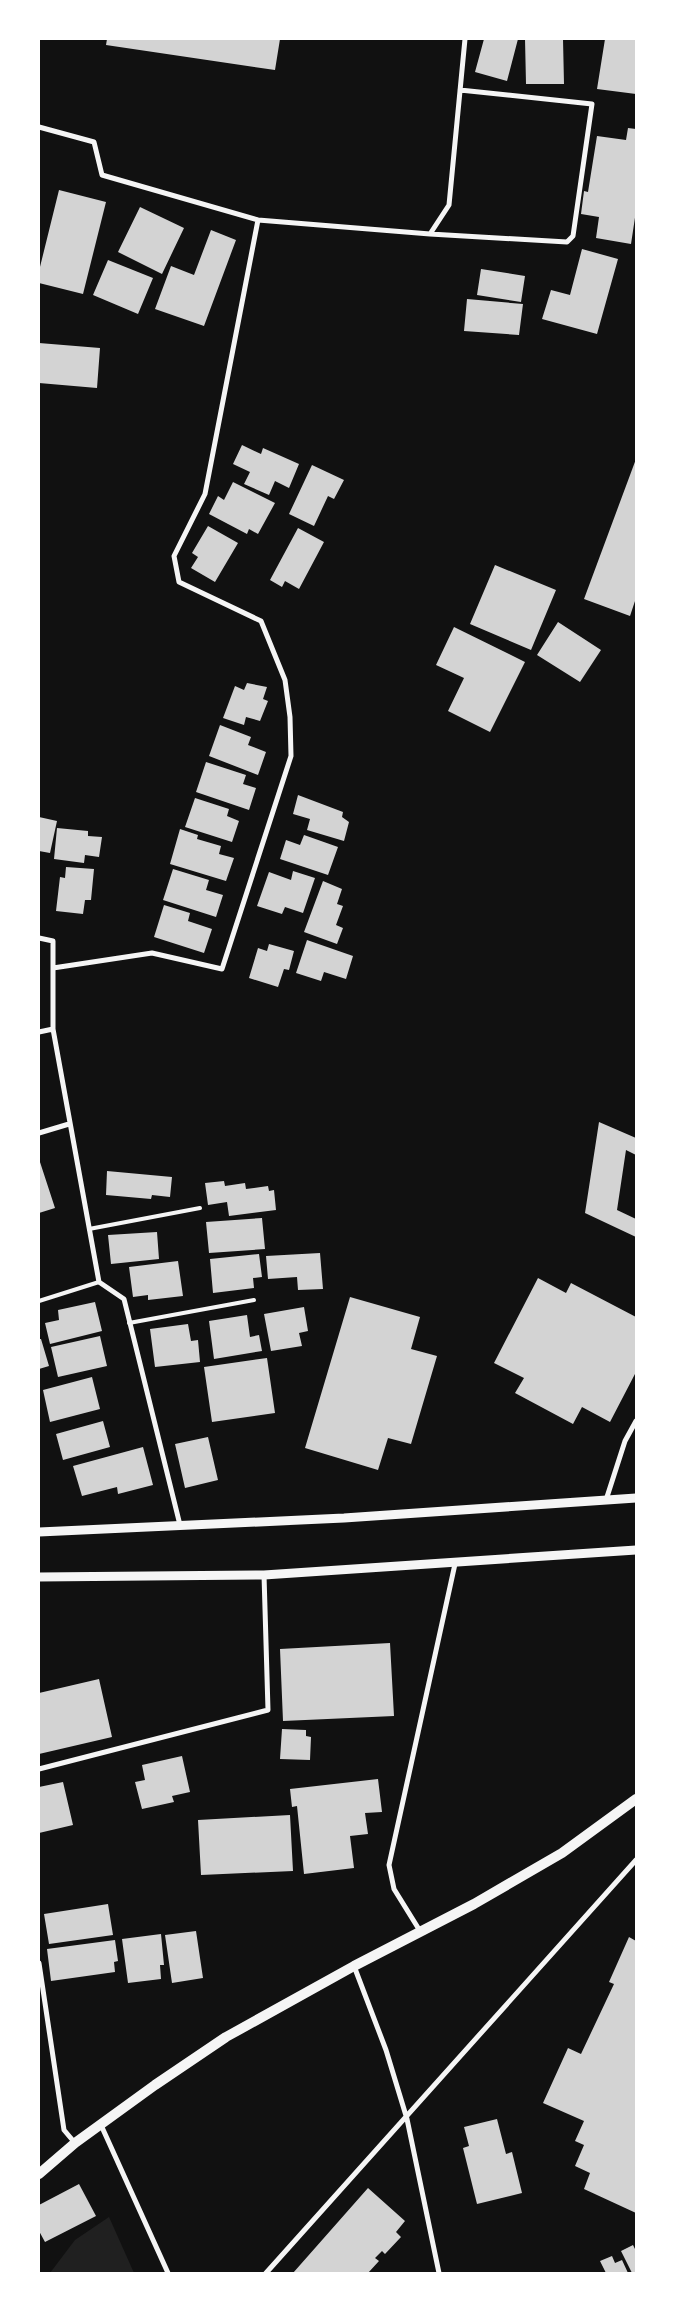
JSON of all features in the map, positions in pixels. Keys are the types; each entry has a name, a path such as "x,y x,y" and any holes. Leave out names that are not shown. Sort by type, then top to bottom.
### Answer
{"main road":[{"path":"39,2174 75,2144 226,2037 354,1966 474,1904 562,1853 636,1799"}],"street":[{"path":"430,234 449,205 465,39"},
{"path":"39,127 94,142 102,176 258,220 430,234 567,242 574,236 592,104 460,90"},
{"path":"53,968 152,953 222,969 292,756 290,717 285,680 261,621 179,582 174,556 204,494 258,220"},
{"path":"39,938 53,941 53,1029 99,1282 124,1299 180,1525"},
{"path":"39,1032 53,1029"},
{"path":"39,1133 69,1124"},
{"path":"606,1500 626,1441 636,1421"},
{"path":"39,1532 344,1518 636,1498"},
{"path":"39,1577 264,1575 454,1564 636,1550"},
{"path":"420,1931 394,1888 389,1865 454,1564"},
{"path":"39,1769 268,1710 264,1575"},
{"path":"266,2273 407,2119 636,1860"},
{"path":"39,1963 64,2130 75,2144"},
{"path":"354,1966 386,2050 407,2119 439,2273"},
{"path":"101,2125 168,2273"}],"lane":[{"path":"89,1228 200,1208"},
{"path":"39,1302 99,1282"},
{"path":"129,1322 254,1300"}],"shaded area":[{"path":"109,2217 134,2273 50,2273 75,2240"}],"building":[{"path":"107,39 280,39 275,70 106,45"},
{"path":"484,39 518,39 507,81 475,72"},
{"path":"525,39 563,39 564,84 526,84"},
{"path":"605,39 636,39 636,94 597,89"},
{"path":"628,128 636,129 636,211 631,244 596,238 599,217 581,214 584,191 588,192 597,136 626,140"},
{"path":"59,190 106,202 83,294 39,283 39,271"},
{"path":"140,207 184,228 162,274 118,252"},
{"path":"211,230 236,240 204,326 155,309 171,266 194,275"},
{"path":"582,249 618,259 597,334 542,319 551,290 570,295"},
{"path":"108,260 153,278 138,314 93,295"},
{"path":"481,269 525,276 521,302 477,295"},
{"path":"467,299 523,304 519,335 464,331"},
{"path":"39,343 100,348 97,388 39,383"},
{"path":"242,445 261,454 263,448 299,464 289,488 275,481 269,495 244,484 250,472 233,464"},
{"path":"636,459 636,598 630,616 584,599"},
{"path":"312,465 344,480 334,499 328,496 314,526 289,514"},
{"path":"233,482 275,503 258,534 249,529 247,534 209,514 218,496 224,500"},
{"path":"208,526 238,543 215,582 191,568 198,557 192,553"},
{"path":"298,528 324,542 299,589 285,581 282,587 270,580"},
{"path":"495,565 556,590 531,650 470,624"},
{"path":"558,622 601,650 580,682 537,655"},
{"path":"454,627 525,662 490,732 448,711 464,678 436,665"},
{"path":"247,683 267,687 263,699 268,701 260,721 246,717 244,725 223,718 235,686 244,690"},
{"path":"220,725 251,737 248,745 266,752 258,775 209,756"},
{"path":"206,762 246,775 243,784 256,788 249,810 196,792"},
{"path":"298,795 343,812 342,817 349,822 344,841 307,830 310,819 293,814"},
{"path":"195,798 229,809 227,816 239,821 232,842 185,827"},
{"path":"39,817 57,821 50,853 39,851"},
{"path":"57,828 88,831 88,836 102,837 99,857 85,855 84,863 54,859"},
{"path":"180,829 198,835 197,839 221,846 219,854 234,858 226,881 170,864"},
{"path":"304,835 338,847 328,875 280,859 286,840 300,845"},
{"path":"66,867 94,869 91,900 85,900 83,914 56,911 60,877 65,878"},
{"path":"173,869 209,880 206,890 223,895 216,917 163,900"},
{"path":"293,871 315,878 303,913 285,907 282,914 257,906 269,872 291,880"},
{"path":"323,881 342,889 337,904 343,906 336,925 343,928 337,944 304,932"},
{"path":"164,905 190,913 188,921 212,929 204,953 154,937"},
{"path":"307,940 353,956 346,979 324,972 321,981 296,973"},
{"path":"269,944 294,951 289,970 284,969 278,987 249,978 258,948 267,951"},
{"path":"599,1122 636,1138 636,1155 626,1150 617,1210 636,1219 636,1237 585,1213"},
{"path":"39,1159 55,1208 39,1213"},
{"path":"107,1171 172,1177 170,1197 152,1195 151,1199 106,1195"},
{"path":"224,1181 225,1186 245,1183 246,1189 268,1186 269,1191 274,1190 276,1210 229,1216 227,1202 208,1205 205,1183"},
{"path":"262,1218 265,1249 209,1253 206,1222"},
{"path":"157,1232 159,1259 111,1264 108,1235"},
{"path":"320,1253 323,1289 298,1290 297,1277 268,1279 266,1256"},
{"path":"259,1254 262,1277 253,1278 254,1288 213,1293 210,1259"},
{"path":"178,1261 183,1296 148,1300 148,1295 133,1297 129,1267"},
{"path":"538,1278 566,1293 571,1283 636,1317 636,1372 610,1422 582,1407 573,1424 515,1393 524,1378 494,1363"},
{"path":"350,1297 420,1317 411,1349 437,1356 411,1444 388,1438 378,1470 305,1448"},
{"path":"95,1302 102,1331 50,1344 45,1323 59,1320 58,1310"},
{"path":"304,1307 308,1331 299,1333 302,1346 271,1351 264,1314"},
{"path":"247,1315 250,1337 259,1335 262,1351 214,1359 209,1321"},
{"path":"188,1324 191,1341 198,1340 200,1362 155,1367 150,1329"},
{"path":"100,1336 107,1366 58,1377 51,1347"},
{"path":"39,1339 41,1339 49,1366 39,1369"},
{"path":"267,1358 275,1413 212,1422 204,1367"},
{"path":"92,1377 100,1409 50,1422 43,1390"},
{"path":"103,1421 110,1447 63,1460 56,1434"},
{"path":"208,1437 218,1480 185,1488 175,1444"},
{"path":"143,1447 153,1485 118,1494 117,1487 82,1496 73,1466"},
{"path":"390,1643 394,1716 283,1721 280,1649"},
{"path":"99,1679 112,1737 39,1754 39,1693"},
{"path":"282,1729 306,1730 306,1736 311,1737 310,1760 280,1759"},
{"path":"182,1756 190,1792 172,1796 174,1802 142,1809 135,1782 145,1780 142,1765"},
{"path":"378,1779 382,1812 365,1813 368,1834 350,1836 354,1868 304,1874 297,1806 292,1807 290,1789"},
{"path":"63,1782 73,1825 39,1833 39,1787"},
{"path":"290,1815 293,1871 201,1875 198,1820"},
{"path":"108,1904 113,1935 49,1944 44,1914"},
{"path":"196,1931 203,1978 172,1983 165,1935"},
{"path":"161,1934 164,1965 160,1965 161,1979 128,1983 122,1939"},
{"path":"629,1937 636,1941 636,2213 584,2189 590,2173 575,2166 584,2145 575,2141 584,2121 543,2103 568,2048 581,2054 614,1984 609,1982"},
{"path":"115,1940 118,1961 114,1962 115,1972 51,1981 47,1949"},
{"path":"497,2119 506,2154 512,2152 522,2193 477,2204 463,2148 469,2146 464,2127"},
{"path":"79,2184 96,2216 45,2242 39,2231 39,2205"},
{"path":"368,2188 405,2221 396,2232 401,2237 385,2254 382,2251 375,2258 379,2261 368,2273 293,2273"},
{"path":"633,2245 636,2251 636,2273 632,2273 621,2251"},
{"path":"612,2256 615,2263 622,2260 628,2273 606,2273 600,2261"}]}
